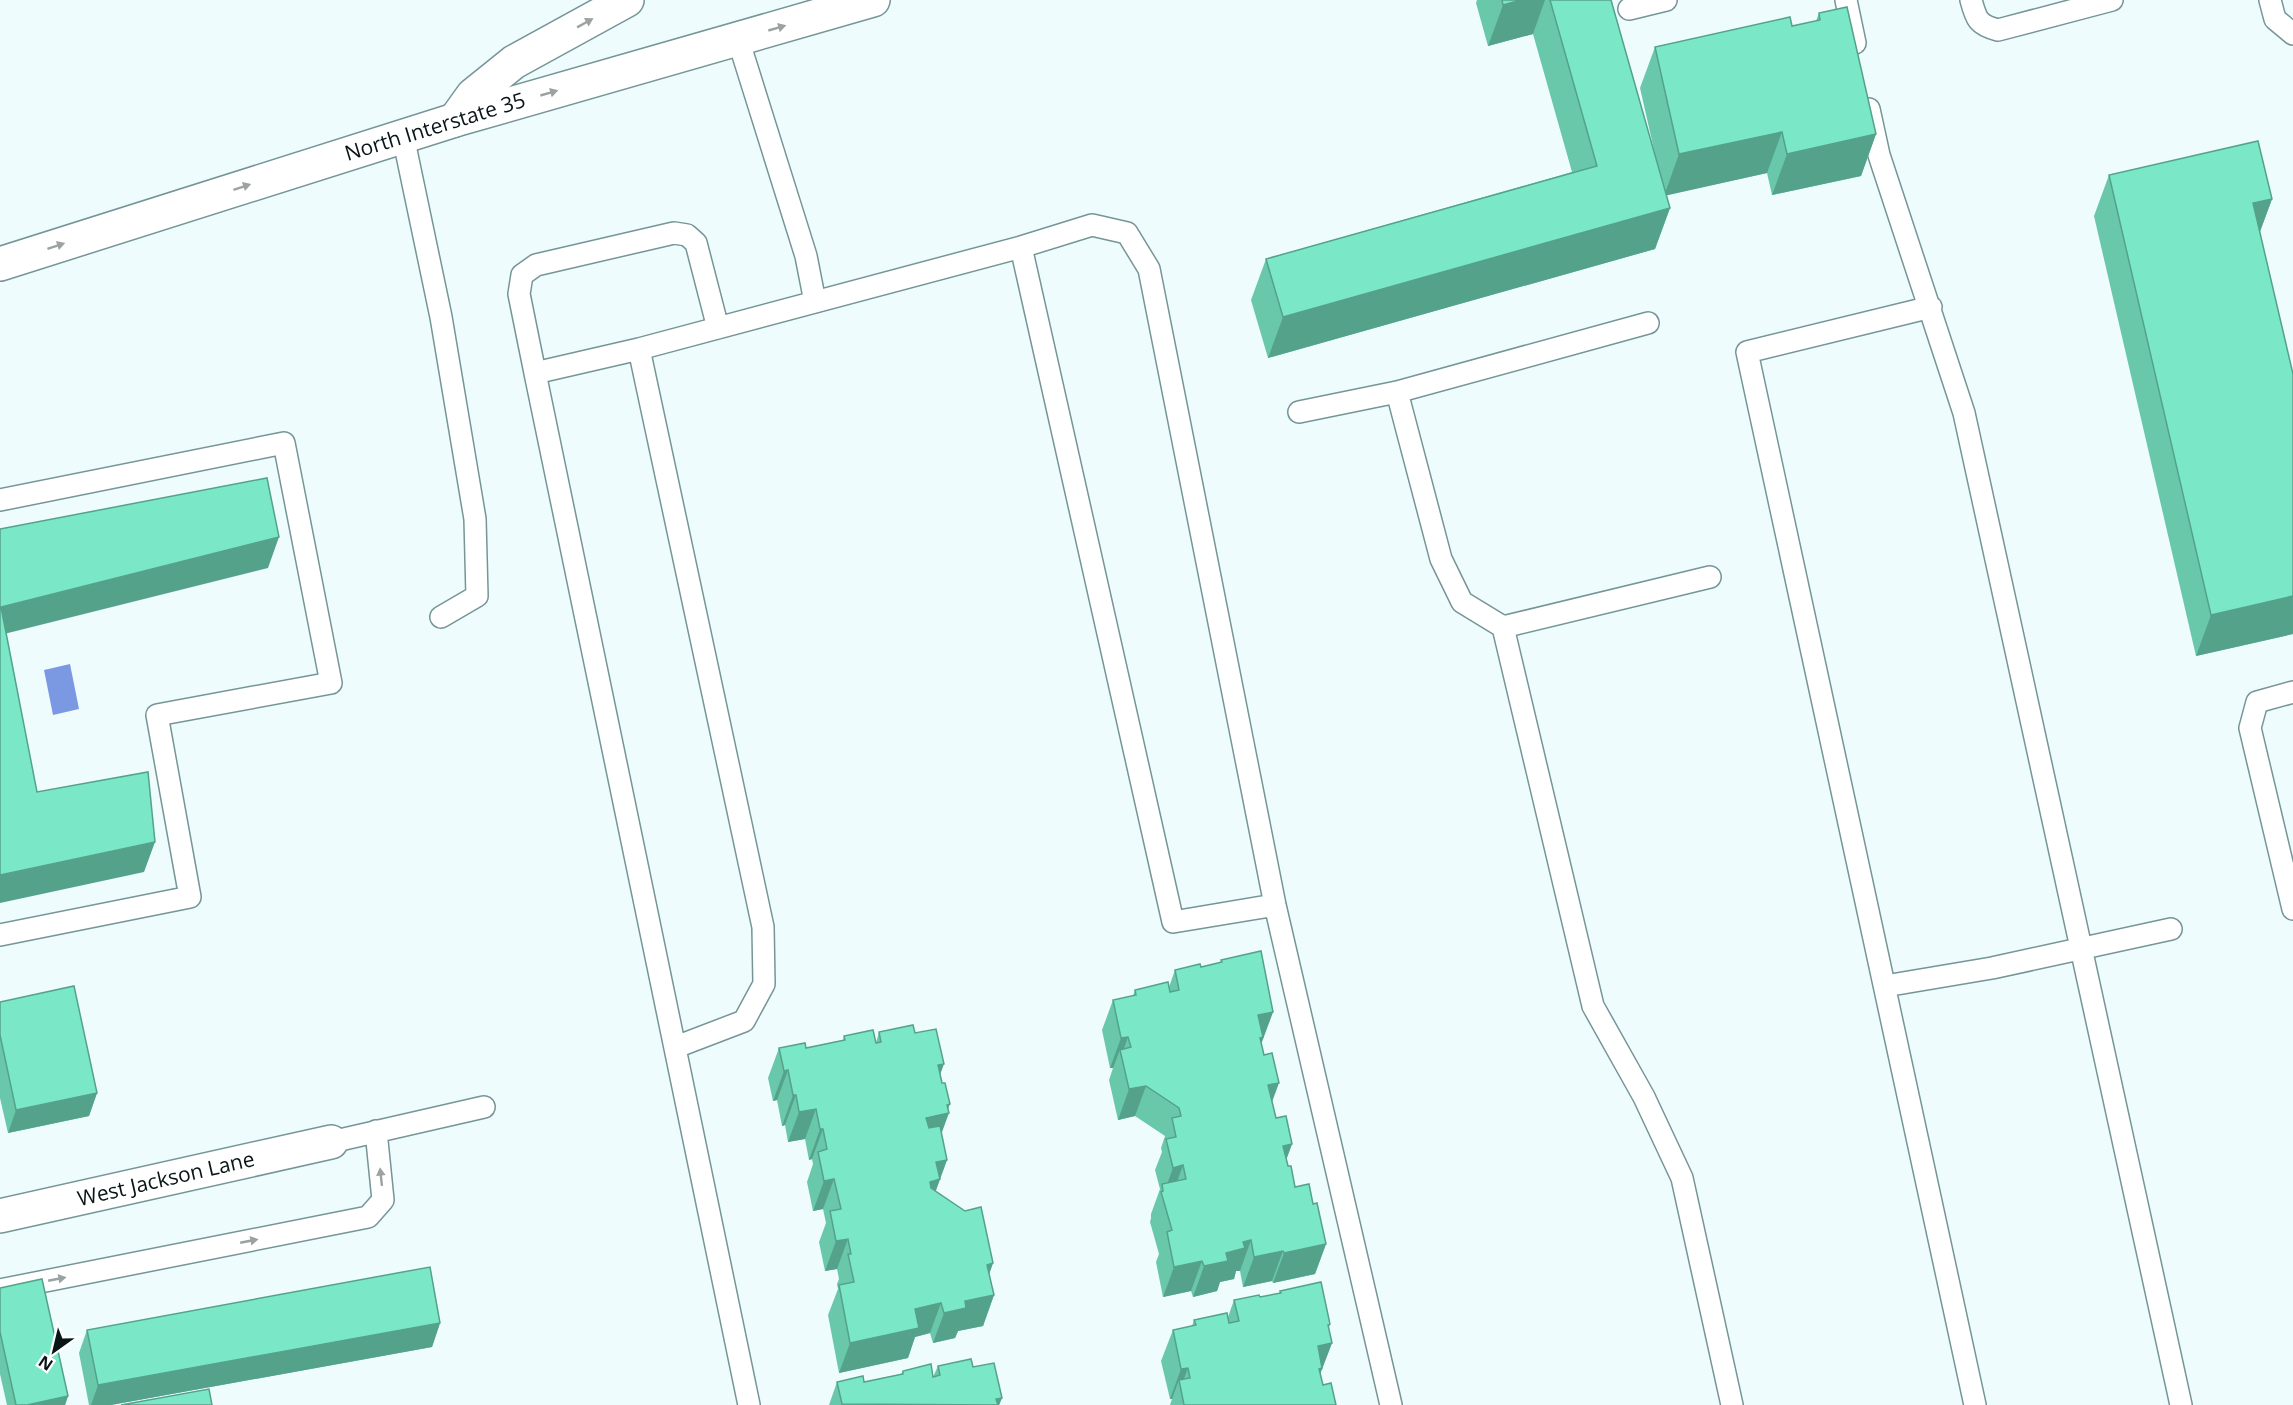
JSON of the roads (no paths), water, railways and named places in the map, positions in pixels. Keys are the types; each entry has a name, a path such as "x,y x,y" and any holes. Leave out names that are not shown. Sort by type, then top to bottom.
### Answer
{"main road":[{"path":"455,120 473,95 514,62 627,0"},
{"name":"North Interstate 35","path":"0,264 455,120 873,0"},
{"name":"West Jackson Lane","path":"0,1216 332,1142"}],"lane":[{"path":"1629,9 1666,0"},
{"path":"1846,0 1860,66"},
{"path":"1971,0 1975,17 1984,27 1998,30 2112,0"},
{"path":"2270,0 2275,19 2293,34"},
{"path":"738,39 806,256 816,302"},
{"path":"1865,88 1879,155 1931,307 1964,413 2181,1405"},
{"path":"403,136 441,317 475,519 477,596 441,617"},
{"path":"535,373 639,349 816,302 1021,247 1092,225 1127,233 1149,269 1275,905 1391,1405"},
{"path":"718,328 696,243 687,235 674,233 536,265 522,275 519,294 749,1405"},
{"path":"1021,247 1173,922 1275,905"},
{"path":"1931,307 1747,352 1975,1405"},
{"path":"1299,412 1397,392 1648,323"},
{"path":"639,349 763,927 764,984 744,1021 676,1047"},
{"path":"1397,392 1441,559 1462,602 1503,627 1710,577"},
{"path":"0,500 284,443 331,683 157,716 190,897 0,935"},
{"path":"1503,627 1593,1006 1644,1097 1682,1178 1732,1405"},
{"path":"2293,692 2257,702 2250,728 2293,909"},
{"path":"1884,986 1992,968 2171,929"},
{"path":"332,1142 484,1107"},
{"path":"0,1290 368,1217 383,1200 375,1131"}],"water":[{"path":"70,664 79,709 53,715 44,670"}]}
